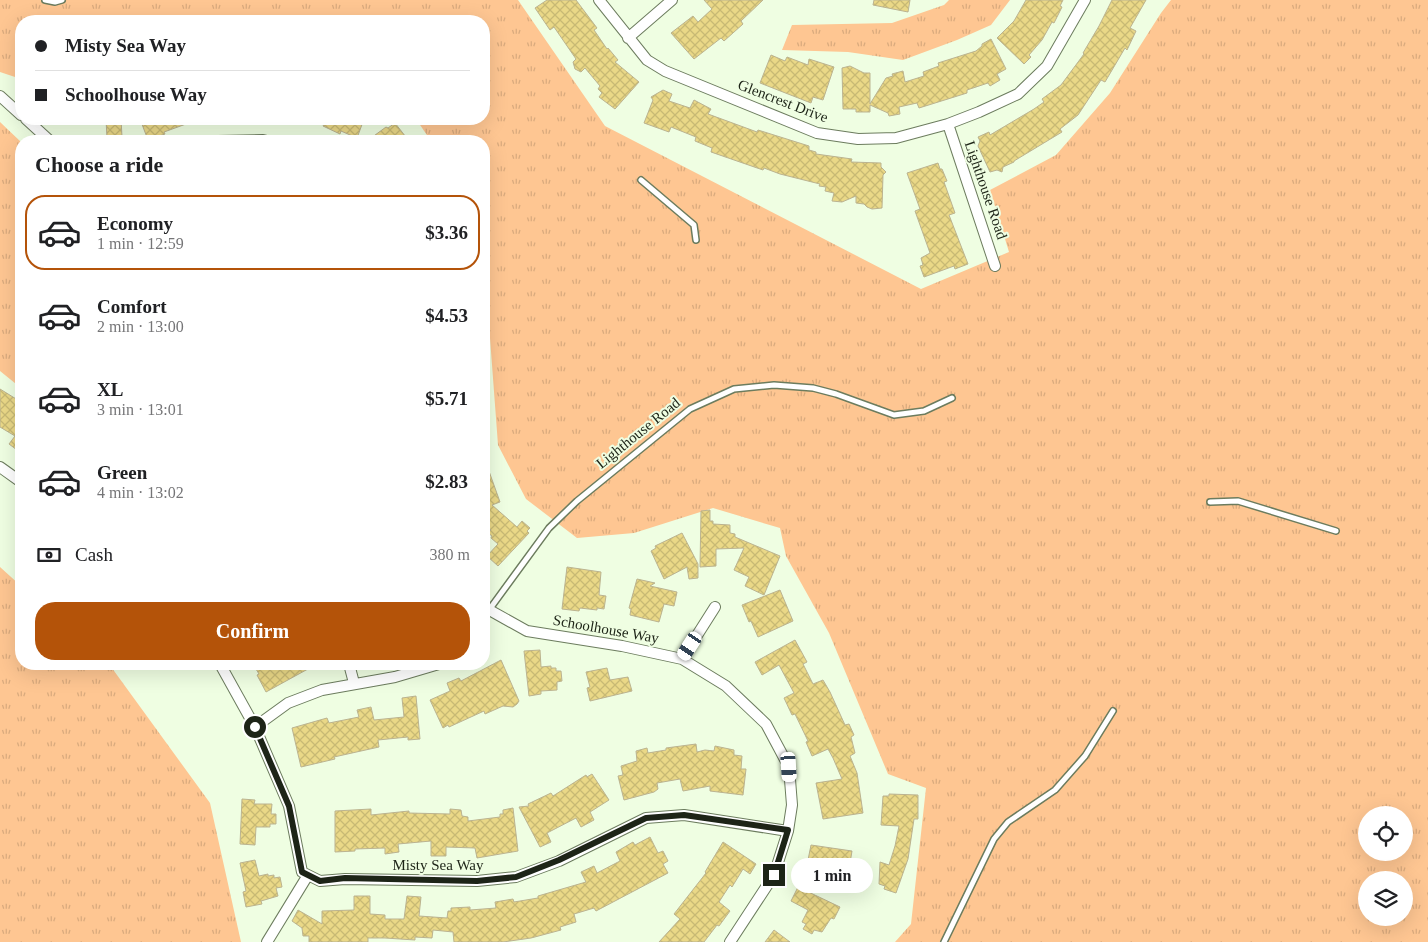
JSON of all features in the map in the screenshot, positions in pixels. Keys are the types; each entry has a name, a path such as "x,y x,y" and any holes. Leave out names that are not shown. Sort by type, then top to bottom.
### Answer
{"street":[{"name":"Glencrest Drive","path":"599,0 646,60 665,71 817,133 858,139 896,138 948,124 1018,94 1047,66 1085,0"},
{"path":"628,38 672,0"},
{"path":"0,96 15,110"},
{"name":"Lighthouse Road","path":"948,124 995,266"},
{"path":"33,125 43,135"},
{"path":"0,466 15,477"},
{"path":"682,659 715,607"},
{"name":"Schoolhouse Way","path":"490,614 527,630 622,646 682,659 726,686 766,724 789,767 792,805 788,830 774,875 730,942"},
{"path":"223,670 255,727 289,806 302,872 308,875 267,942"},
{"path":"351,670 354,683"},
{"path":"255,727 288,703 322,690 395,677 419,670"},
{"name":"Misty Sea Way","path":"308,875 320,881 345,878 477,881 516,877 559,860 646,818 684,815 788,830"}],"lane":[{"path":"42,0 55,2 62,0"},
{"path":"641,180 694,225 696,240"},
{"name":"Lighthouse Road","path":"490,605 549,528 577,501 690,409 734,389 774,385 813,388 836,394 894,415 924,411 952,398"},
{"path":"1210,502 1238,501 1336,531"},
{"path":"944,942 994,839 1008,822 1055,790 1085,756 1113,711"}],"green space":[{"path":"0,0 518,0 605,126 921,289 1009,252 990,190 1056,155 1110,93 1171,0 1428,0 1428,942 895,942 911,924 926,788 888,774 829,633 786,556 780,528 713,508 634,533 577,538 526,499 498,445 490,338 490,135 427,135 420,125 490,125 490,15 15,15 15,77 0,72"},
{"path":"949,0 1010,0 991,25 903,60 848,52 782,50 792,25 892,23 944,5"},
{"path":"0,122 15,136 15,383 0,371"},
{"path":"0,567 15,581 15,670 113,670 210,803 241,942 0,942"}],"building":[{"path":"547,0 576,0 597,28 594,30 607,49 618,60 615,62 639,82 615,109 599,97 602,93 598,89 600,86 585,68 581,72 575,69 573,62 576,59 554,27 550,30 535,8"},
{"path":"704,0 763,0 741,21 743,24 724,41 721,38 694,59 671,33 693,16 698,22 712,9"},
{"path":"874,0 910,0 908,12 873,5"},
{"path":"1026,0 1063,0 1060,6 1062,7 1054,23 1052,22 1042,40 1029,55 1031,57 1024,64 997,38 1014,21"},
{"path":"1112,0 1146,0 1130,28 1136,31 1127,50 1125,48 1105,82 1101,80 1078,115 1060,129 1062,132 1003,167 1002,172 997,170 990,172 978,146 980,141 978,137 989,132 990,135 1034,109 1044,102 1042,99 1061,85 1084,54"},
{"path":"991,39 1006,69 997,74 1000,80 990,86 988,83 967,90 967,93 919,108 917,103 899,107 900,114 889,116 888,113 870,105 870,112 856,112 856,109 843,109 842,68 850,66 864,73 870,73 870,104 886,78 893,76 892,74 903,71 905,82 924,76 923,72 939,66 938,63 976,51 982,44"},
{"path":"771,55 785,61 787,57 808,65 809,59 834,67 823,100 813,97 811,103 760,83"},
{"path":"663,90 672,94 669,101 690,108 694,100 711,109 708,114 757,132 758,130 809,146 809,150 816,152 816,154 852,159 851,162 881,163 881,167 886,172 883,175 882,208 872,209 864,204 856,203 856,196 842,202 832,201 834,193 825,191 826,187 819,186 820,184 764,168 763,170 711,152 712,148 695,141 696,137 671,127 669,132 644,123 653,100 651,97"},
{"path":"106,125 121,125 122,135 107,135"},
{"path":"142,125 183,125 164,132 165,134 162,135 146,135"},
{"path":"362,125 358,135 350,135 341,131 340,134 323,126"},
{"path":"397,125 404,135 375,135 386,127"},
{"path":"938,163 947,181 944,182 955,213 949,215 968,264 955,269 954,266 924,277 920,266 923,265 921,258 930,253 915,211 920,209 907,173"},
{"path":"0,389 15,398 15,436 0,427"},
{"path":"15,436 15,448 9,444"},
{"path":"490,474 500,502 492,505 517,527 522,521 530,528 527,531 529,533 498,566 490,559 490,553 498,544 491,538"},
{"path":"710,510 710,521 713,521 713,524 730,525 730,533 735,534 735,537 780,556 764,595 745,586 749,577 734,570 744,548 716,549 716,566 700,567 701,511"},
{"path":"682,533 698,564 698,578 689,579 687,567 664,579 651,551 656,548 655,546"},
{"path":"567,567 601,572 599,595 606,596 604,609 580,608 579,611 562,609"},
{"path":"637,579 655,583 650,586 677,592 674,606 664,604 659,622 630,615 631,609 629,608"},
{"path":"780,590 793,621 758,637 742,605"},
{"path":"795,640 807,662 803,664 813,684 823,680 845,725 849,724 854,735 851,737 855,753 850,756 857,773 863,813 823,819 816,783 842,779 833,758 828,749 812,756 806,742 808,741 795,714 792,715 784,698 794,693 779,665 762,675 755,662"},
{"path":"540,650 541,667 551,666 551,668 556,668 556,671 561,671 562,681 557,682 557,690 541,691 541,694 529,696 524,651"},
{"path":"501,660 519,701 517,704 513,707 503,706 485,714 484,711 443,728 430,700 450,691 447,683 459,678 461,681 482,670 490,670 490,666"},
{"path":"607,668 610,680 628,677 632,691 590,701 587,688 590,687 586,672"},
{"path":"257,670 306,670 266,692 257,675 259,674"},
{"path":"416,696 420,739 408,740 408,737 378,740 379,747 301,767 292,728 327,718 329,723 359,717 357,710 371,707 374,720 404,717 402,698"},
{"path":"696,744 697,752 705,750 714,751 715,746 734,750 734,755 742,756 741,769 746,769 743,795 710,791 710,786 683,791 680,779 657,783 658,789 654,792 624,800 618,776 623,775 621,766 637,761 636,751 647,748 648,753 666,750 666,748"},
{"path":"592,774 609,800 590,812 594,820 581,827 576,818 547,833 551,842 540,847 519,807 529,806 528,804 551,793 553,796 586,775 587,777"},
{"path":"889,794 918,795 918,819 914,819 908,859 896,893 884,889 885,886 879,884 880,862 889,865 899,826 881,825 883,796 889,796"},
{"path":"242,799 255,800 254,804 272,804 271,814 276,814 276,824 270,824 270,827 256,827 255,845 240,844"},
{"path":"513,808 518,851 477,858 475,848 446,847 446,856 431,856 431,841 398,844 399,852 385,854 385,848 335,852 335,811 371,809 371,815 409,811 409,813 450,814 450,809 461,810 462,816 468,817 468,821 500,817 500,814 503,814 503,810"},
{"path":"650,837 658,853 663,851 668,861 663,864 668,873 596,911 594,908 574,914 576,922 560,927 561,930 531,938 503,942 454,942 453,932 433,930 432,938 415,937 415,940 368,938 368,942 309,942 309,936 303,936 302,928 292,921 298,910 322,924 322,911 354,910 354,896 370,896 370,914 385,915 385,919 404,919 407,896 421,897 419,916 447,918 448,911 451,911 451,908 470,907 470,910 496,908 495,902 513,899 514,902 538,898 538,896 586,882 581,872 594,866 597,873 620,861 616,852 633,842 635,845"},
{"path":"723,842 756,864 750,874 743,869 732,887 730,885 719,902 730,911 704,942 659,942 680,919 674,914 706,873"},
{"path":"811,845 852,851 845,887 814,882 818,861 808,860"},
{"path":"255,860 259,876 268,874 268,876 274,875 274,878 280,877 282,887 276,888 278,896 261,901 262,904 246,907 243,892 246,891 240,863"},
{"path":"798,887 840,907 834,919 831,918 822,932 814,930 812,934 803,929 806,924 802,922 808,910 791,901"},
{"path":"774,930 790,942 765,942"}],"route":[{"path":"255,727 289,806 302,872 320,881 345,878 477,881 516,877 559,860 646,818 684,815 788,830 774,875"}]}
